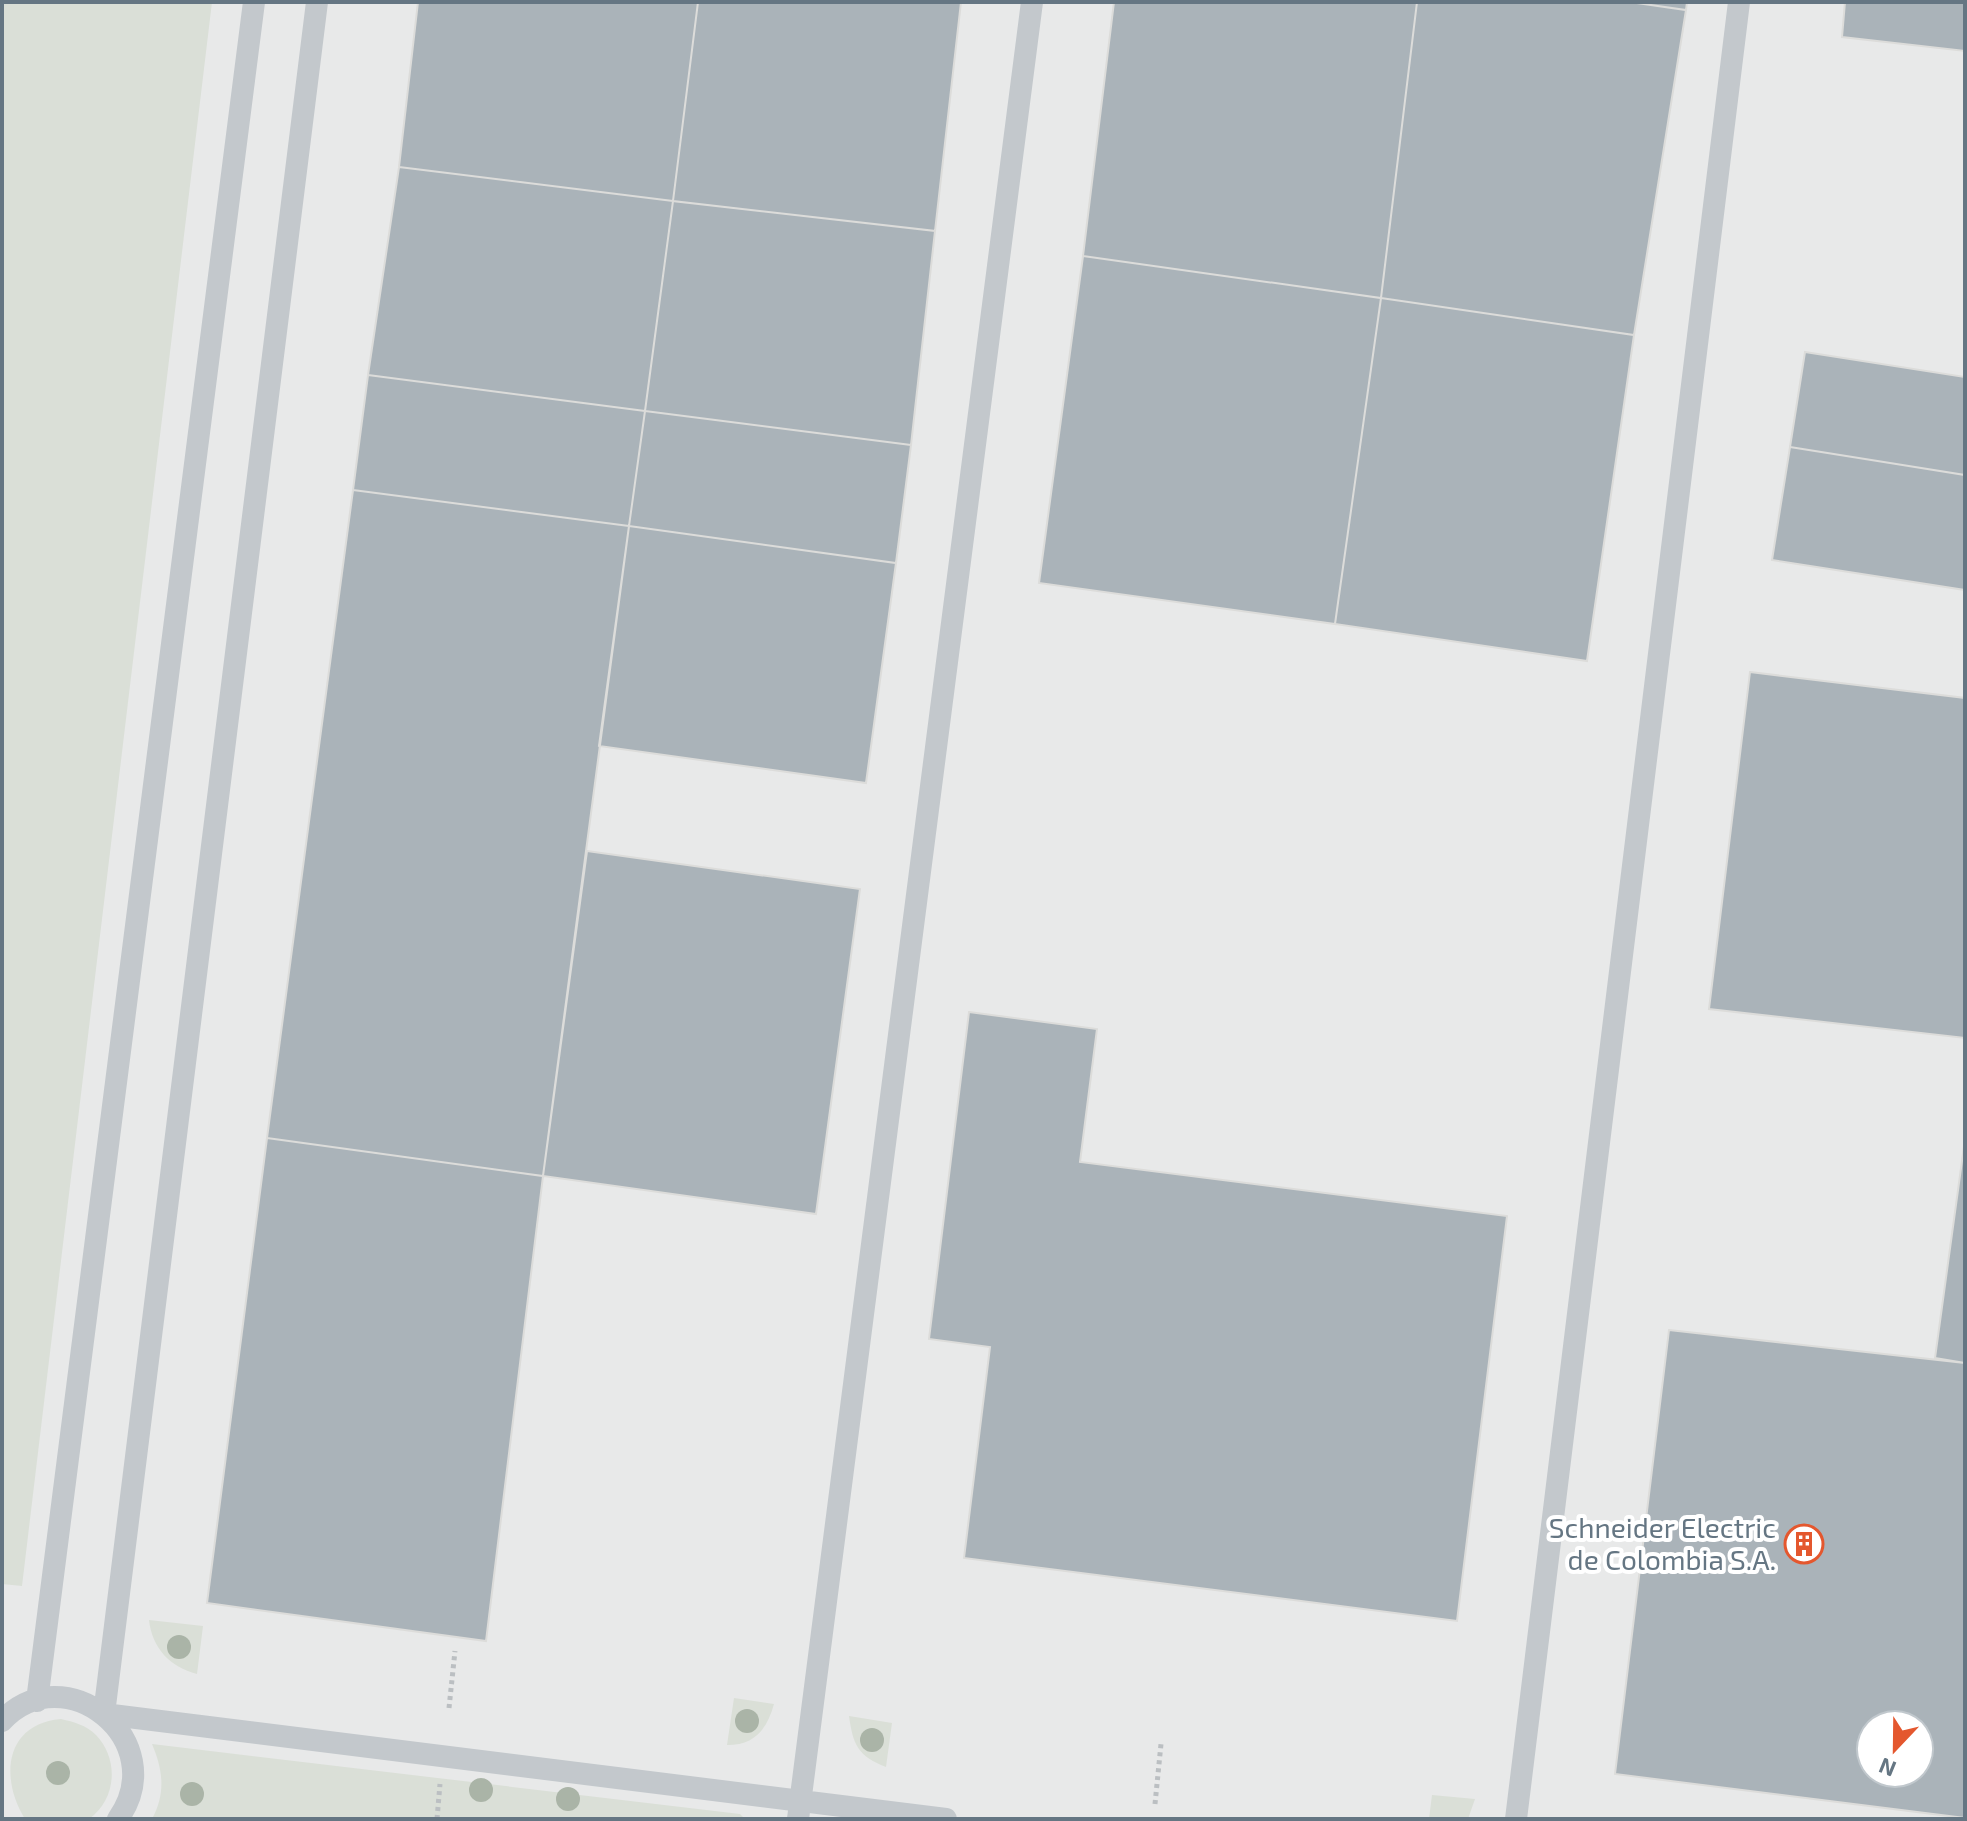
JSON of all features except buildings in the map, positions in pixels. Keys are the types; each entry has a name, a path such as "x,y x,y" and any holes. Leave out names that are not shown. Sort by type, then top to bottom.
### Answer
{"lane":[{"path":"2,1721 31,1702 254,2"},
{"path":"104,1714 317,2"},
{"path":"799,1810 1032,2"},
{"path":"1516,1819 1739,2"},
{"path":"2,1701 31,1702 52,1697 78,1700 104,1714 120,1731 132,1755 133,1781 127,1807 118,1819"},
{"path":"104,1714 799,1810 946,1819"}],"path":[{"path":"449,1708 455,1651"},
{"path":"1155,1804 1161,1744"},
{"path":"437,1819 441,1778"}],"shaded area":[{"path":"2,2 1965,2 1965,1819 2,1819"},
{"path":"2,2 212,2 22,1586 2,1584"},
{"path":"149,1620 203,1626 197,1674 179,1667 164,1655 154,1639"},
{"path":"734,1698 774,1704 768,1721 758,1734 745,1742 727,1745"},
{"path":"849,1716 892,1723 886,1767 858,1748"},
{"path":"61,1719 88,1729 103,1745 111,1767 110,1790 98,1811 89,1819 25,1819 12,1787 12,1756 18,1742 28,1731 42,1723"},
{"path":"152,1744 740,1814 745,1819 152,1819 161,1782 159,1763"},
{"path":"1432,1795 1475,1799 1468,1819 1429,1819"}],"place":[{"name":"Schneider Electric de Colombia S.A.","path":"1804,1544"}]}
